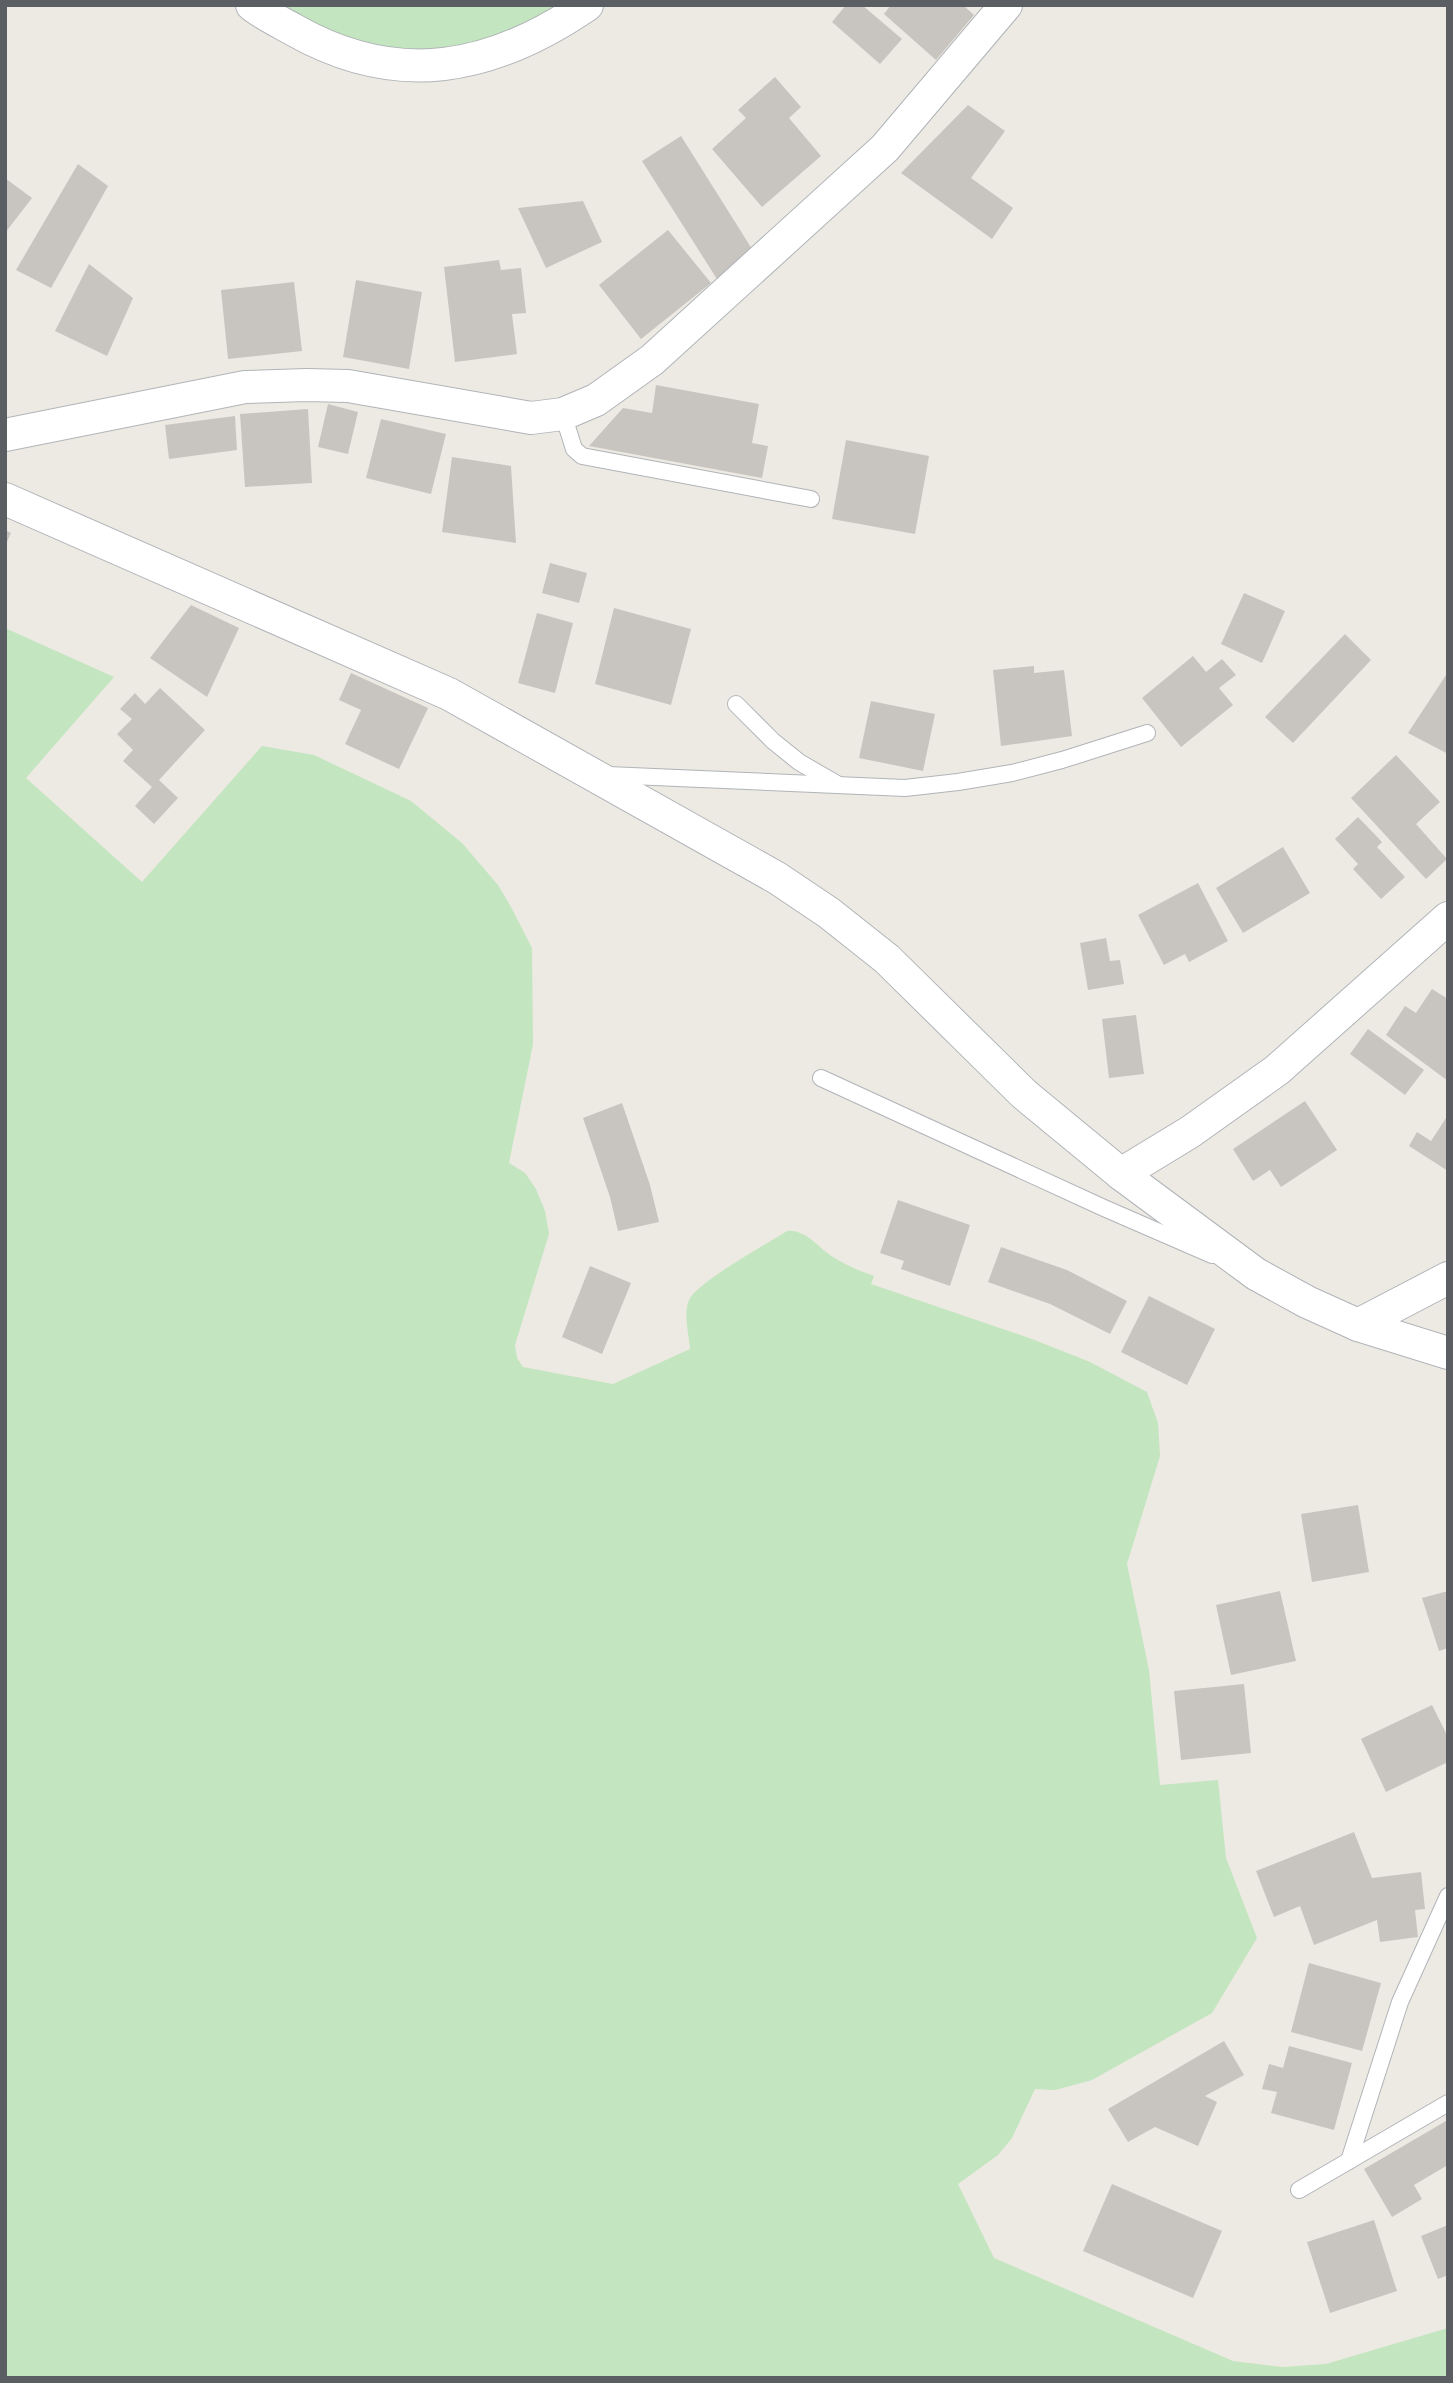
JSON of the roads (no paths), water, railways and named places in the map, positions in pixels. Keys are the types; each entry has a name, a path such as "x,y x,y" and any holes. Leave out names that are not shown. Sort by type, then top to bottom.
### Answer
{"street":[{"path":"252,5 323,46 366,60 404,65 443,65 482,58 517,46 558,25 587,5"},
{"path":"5,435 245,387 348,386 531,418 563,414 596,400 652,360 875,158 1006,5"},
{"path":"5,499 449,694 777,878 829,913 887,959 1024,1094 1121,1174 1256,1274 1307,1302 1358,1325 1448,1353"},
{"path":"1121,1174 1190,1132 1278,1070 1448,918"},
{"path":"1358,1325 1448,1278"}],"lane":[{"path":"563,414 572,445 582,456 811,499"},
{"path":"736,704 773,741 799,762 843,787"},
{"path":"591,775 905,788 972,780 1062,760 1147,733"},
{"path":"821,1078 1104,1208 1256,1274"},
{"path":"1349,2161 1400,2002 1448,1896"},
{"path":"1298,2190 1448,2103"}]}
